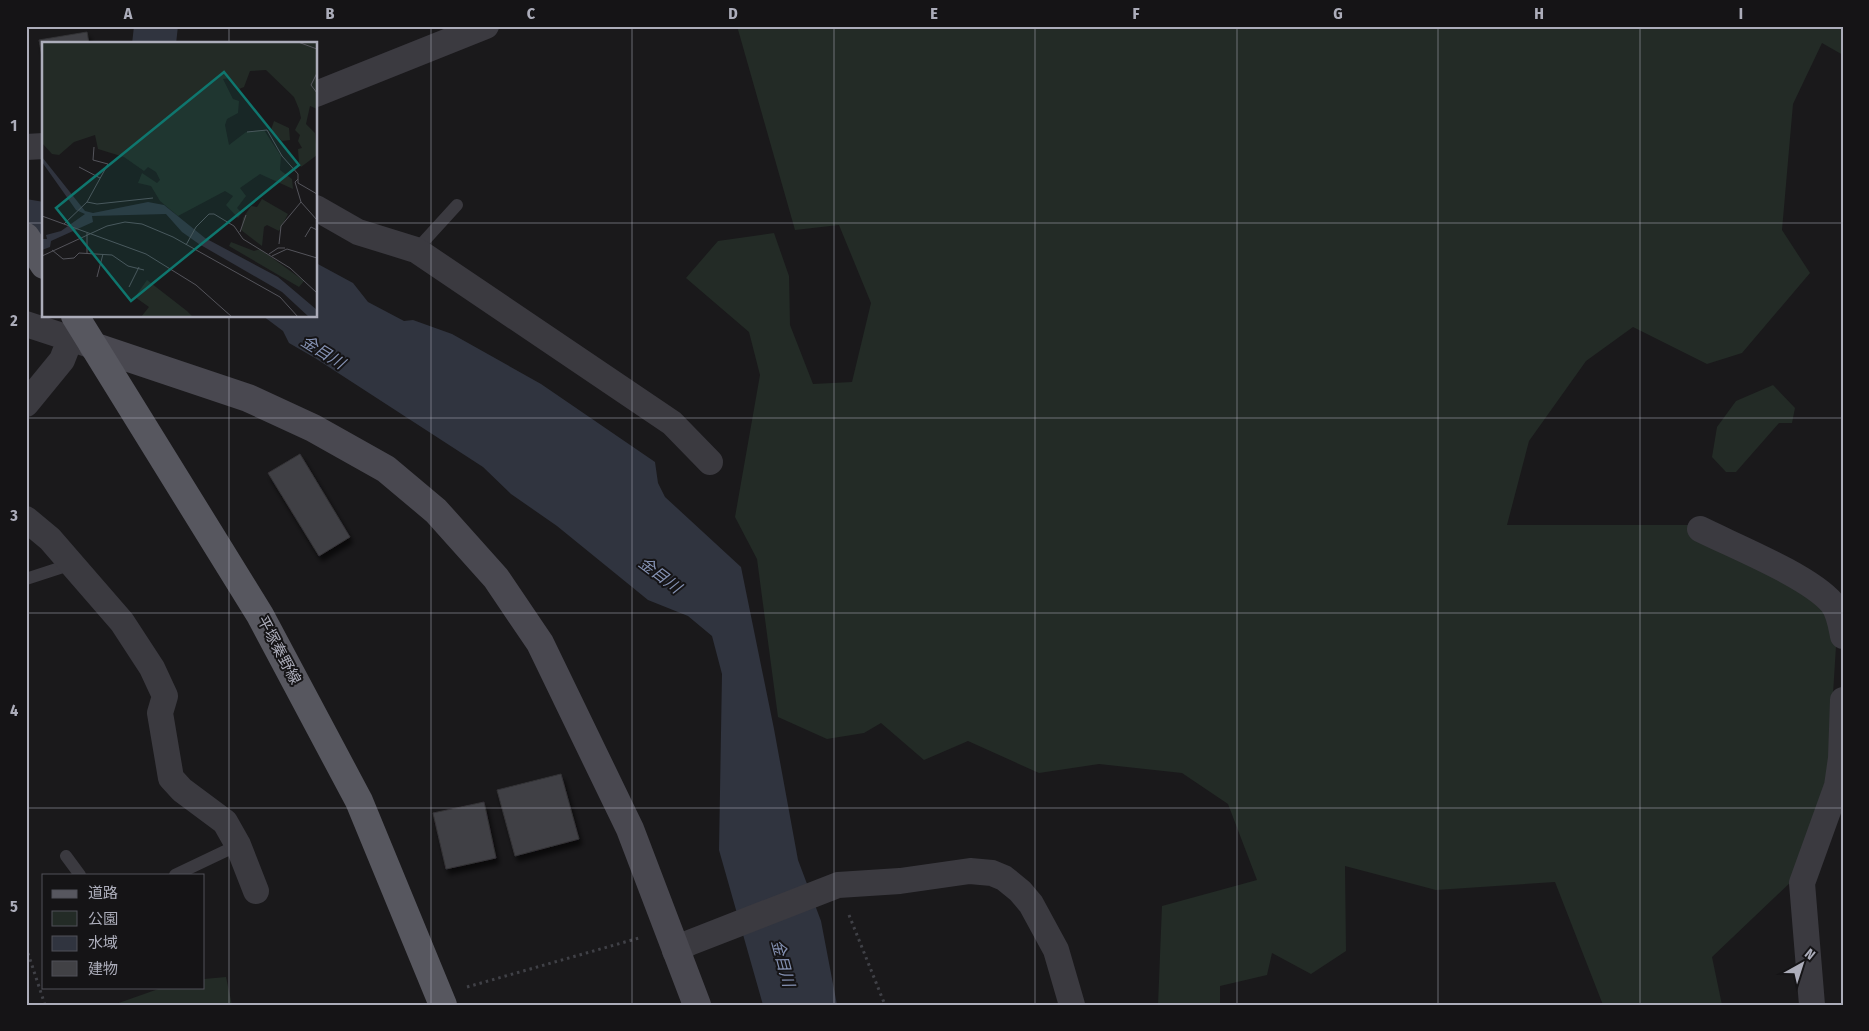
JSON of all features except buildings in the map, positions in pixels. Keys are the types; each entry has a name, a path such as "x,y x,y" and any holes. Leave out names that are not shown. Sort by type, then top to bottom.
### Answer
{"main road":[{"path":"26,237 42,262"},
{"name":"平塚秦野線","path":"80,333 265,623 359,801 453,997"}],"street":[{"path":"318,93 453,32 486,26"},
{"path":"26,147 42,146"},
{"path":"318,209 358,232 416,250 672,423 710,462"},
{"path":"26,324 80,333 248,398 313,428 386,469 436,511 496,578 540,643 630,830 682,947 697,1005"},
{"path":"26,404 62,360 80,333"},
{"path":"26,519 50,540 122,622 155,675 165,696 160,713 171,778 182,790 225,822 238,845 256,891"},
{"path":"1700,530 1807,583 1832,604 1841,622 1843,636"},
{"path":"1812,1005 1802,883 1837,786 1841,758 1843,700"},
{"path":"682,947 838,885 900,881 970,871 992,873 1004,878 1020,891 1030,904 1056,950 1072,1005"}],"lane":[{"path":"416,250 456,205"},
{"path":"26,579 72,564"},
{"path":"177,874 238,845"},
{"path":"66,856 79,874"}],"path":[{"path":"838,885 885,1005"},
{"path":"453,997 642,937"},
{"path":"26,947 45,1005"}],"green space":[{"path":"737,26 1843,26 1843,55 1822,43 1793,104 1782,230 1810,273 1742,353 1707,364 1633,327 1586,361 1529,441 1507,525 1688,525 1787,583 1825,609 1836,646 1828,774 1795,878 1712,957 1722,1005 1603,1005 1555,882 1436,890 1345,866 1346,951 1311,974 1272,953 1267,975 1220,986 1220,1005 1158,1005 1162,906 1257,880 1228,804 1182,773 1099,764 1039,773 968,741 924,760 881,723 864,733 827,739 778,717 757,559 735,517 760,375 749,332 686,278 718,241 774,233 789,276 790,325 813,384 852,382 871,303 839,225 795,230"},
{"path":"1773,385 1795,408 1792,423 1779,423 1736,472 1726,472 1712,457 1717,427 1736,401"},
{"path":"226,977 232,1005 113,1005 161,988 205,988 205,979"}],"water":[{"path":"134,26 178,26 176,42 132,42"},
{"path":"26,199 42,202 42,268 26,264"},
{"name":"金目川","path":"318,264 353,283 368,302 404,321 413,320 452,334 541,384 655,462 658,483 665,497 741,567 798,860 821,921 837,1005 763,1005 719,850 722,674 712,636 688,616 648,600 557,526 511,494 483,467 289,343 283,331 266,318 318,318"}]}
